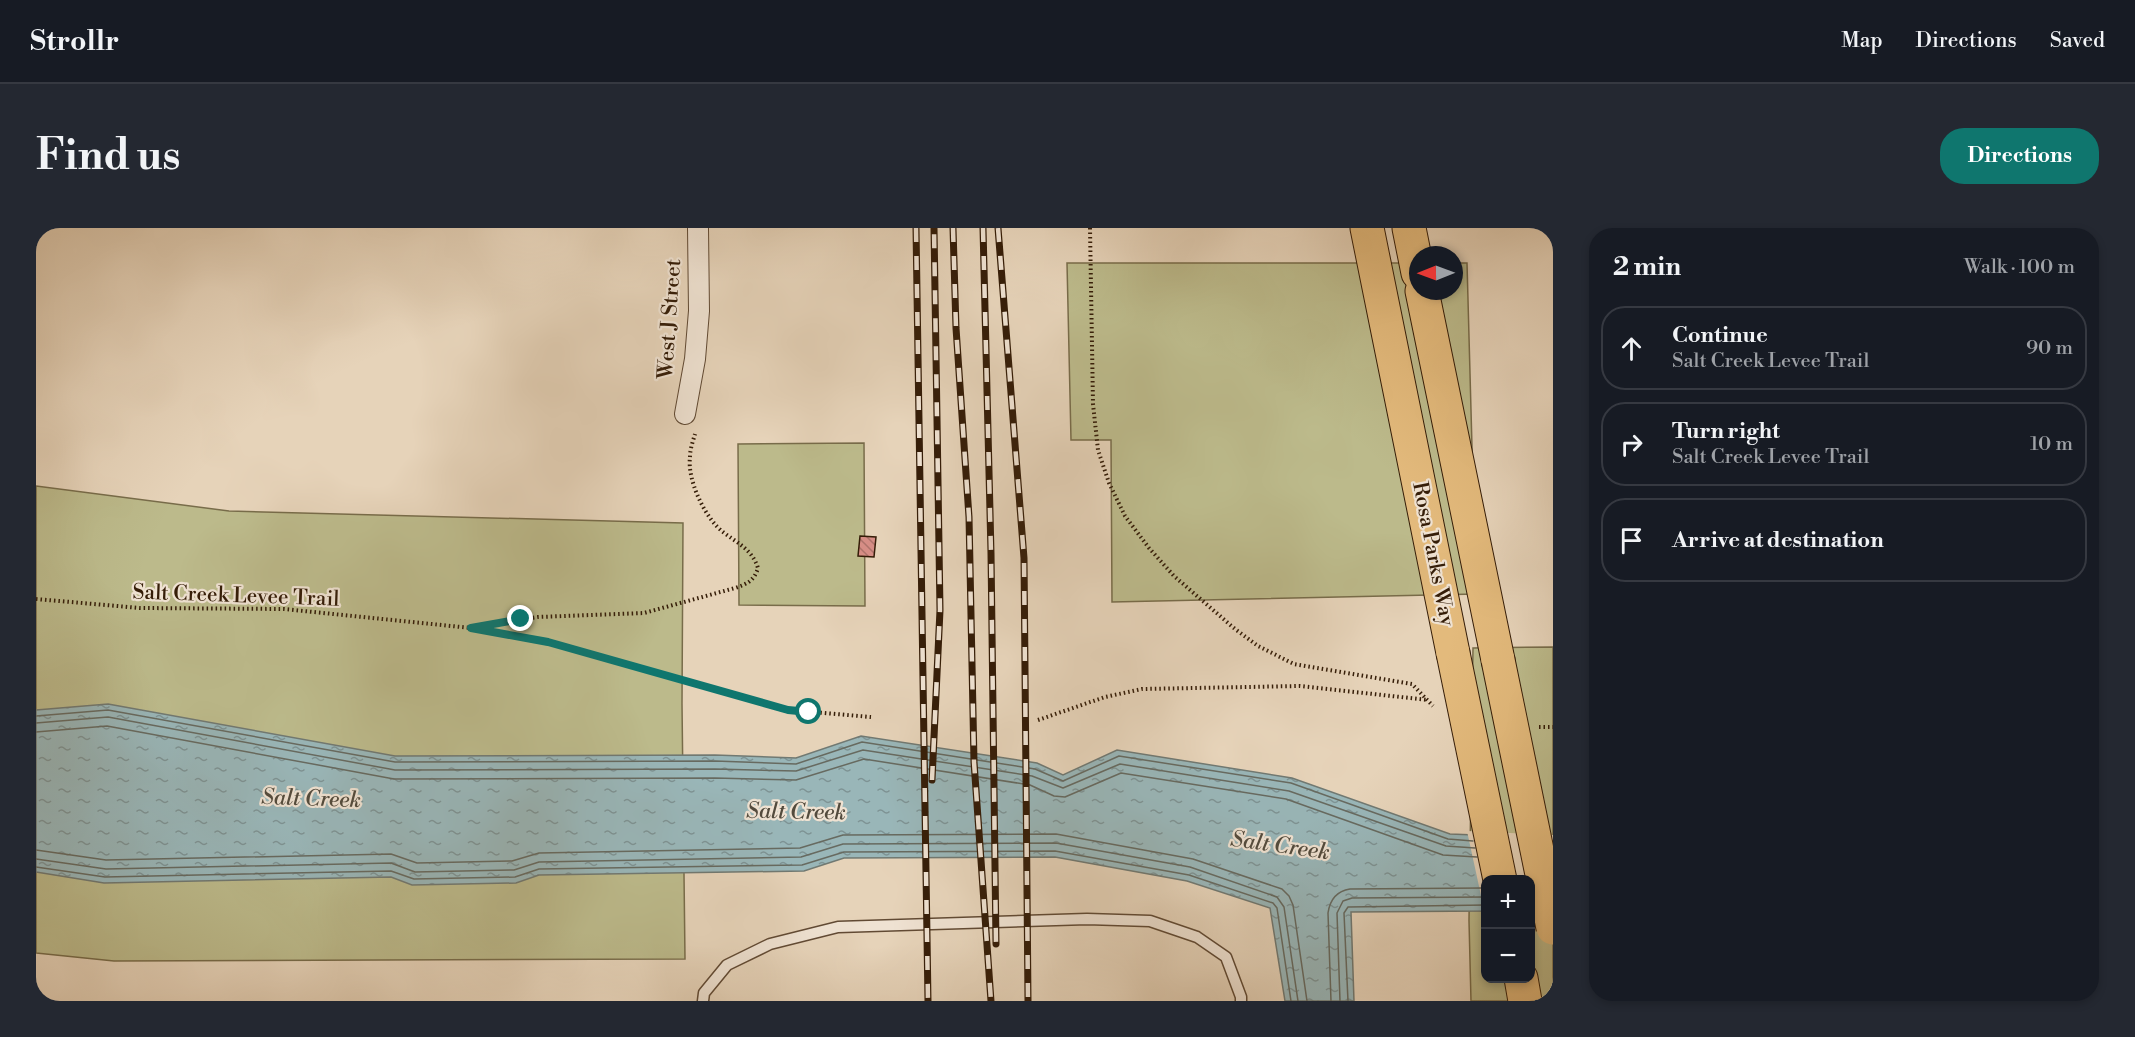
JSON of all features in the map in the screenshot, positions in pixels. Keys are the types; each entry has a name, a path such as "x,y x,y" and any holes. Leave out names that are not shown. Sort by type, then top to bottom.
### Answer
{"highway":[{"name":"Rosa Parks Way","path":"1367,228 1499,875"},
{"path":"1409,228 1413,246"},
{"name":"Rosa Parks Way","path":"1424,300 1553,928"},
{"path":"1522,983 1525,1001"}],"street":[{"name":"West J Street","path":"685,414 695,359 699,310 698,228"}],"lane":[{"path":"703,1001 704,993 727,965 770,944 838,927 1087,920 1150,921 1197,937 1226,957 1241,1001"}],"path":[{"path":"1038,720 1105,697 1142,689 1300,686 1429,700 1412,684 1294,664 1258,646 1174,576 1125,516 1109,483 1098,450 1094,404 1090,228"},
{"name":"Salt Creek Levee Trail","path":"471,628 538,617 644,613 747,584 755,577 758,568 755,560 750,552 721,531 710,519 698,495 689,458"},
{"name":"Salt Creek Levee Trail","path":"36,599 140,608 284,609 471,628 548,642 788,710 872,717"}],"shaded area":[{"path":"1067,263 1409,263 1409,300 1463,300 1463,263 1467,263 1476,594 1112,602 1111,440 1071,440"},
{"path":"864,443 865,606 739,605 738,444"},
{"path":"36,486 229,511 683,523 682,704 685,959 114,961 36,953"},
{"path":"1553,647 1553,1001 1471,1001 1469,921 1473,648"}],"water":[{"name":"Salt Creek","path":"108,704 395,756 715,755 796,758 861,736 1037,763 1063,775 1117,750 1292,778 1450,834 1553,838 1533,875 1481,875 1481,911 1351,912 1354,1001 1285,1001 1270,908 1187,881 1055,857 844,858 804,871 539,875 516,883 412,885 391,877 104,883 36,872 36,710"}],"pier":[{"path":"1467,831 1553,835 1553,926 1535,923 1535,875 1481,875 1481,896"}],"building":[{"path":"860,536 876,537 874,557 858,556"}],"railway":[{"path":"916,228 928,1001"},
{"path":"932,780 940,610 934,228"},
{"path":"953,228 956,328 969,517 974,762 991,1001"},
{"path":"983,228 991,553 996,944"},
{"path":"998,228 1024,558 1028,1001"}],"route":[{"path":"521,619 471,628 548,642 788,710 809,712"}]}
